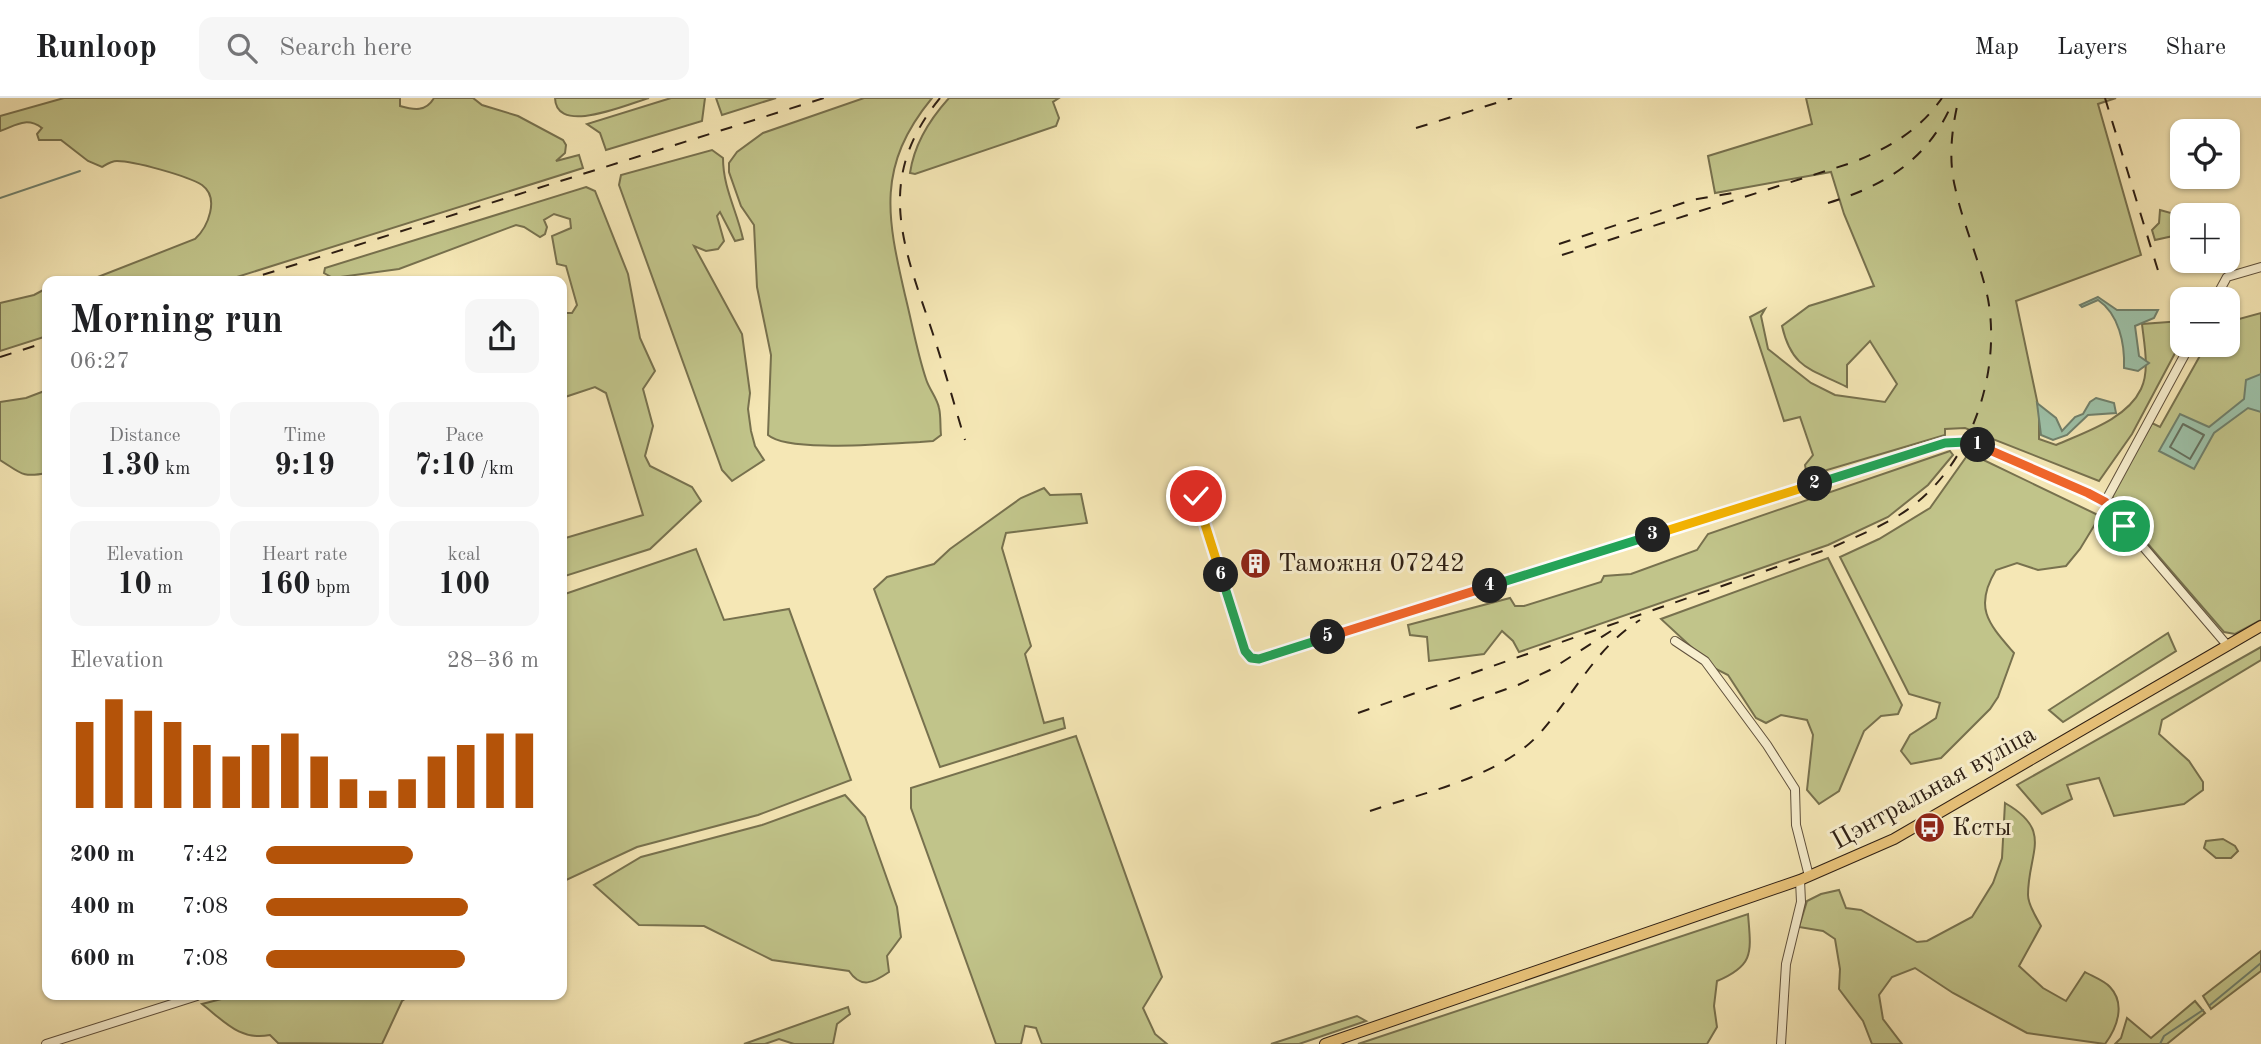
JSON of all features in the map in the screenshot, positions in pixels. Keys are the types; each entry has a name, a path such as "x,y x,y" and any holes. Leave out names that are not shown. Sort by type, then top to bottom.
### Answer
{"main road":[{"name":"Цэнтральная вуліца","path":"1325,1044 1805,878 1894,839 2261,626"}],"street":[{"path":"2222,287 2227,277 2261,267"},
{"path":"2105,502 2184,357"},
{"path":"1196,496 1245,651 1251,658 1259,659 1945,443 1966,442 1986,447 2105,502 2227,645"},
{"path":"1675,641 1705,661 1767,745 1795,789 1796,825 1805,878 1786,964 1781,1044"},
{"path":"46,1044 184,1000"}],"shaded area":[{"path":"64,98 400,98 400,106 415,109 427,106 434,98 473,98 482,105 518,116 563,140 566,145 565,153 556,161 579,155 583,168 240,276 100,276 195,239 208,220 210,212 210,197 207,191 202,185 185,177 135,163 117,161 102,167 88,161 61,140 39,140 37,134 42,128 36,124 26,122 0,131 0,116"},
{"path":"555,98 649,98 610,111 580,116 567,115 558,109"},
{"path":"671,98 705,98 702,121 606,150 600,133 587,124"},
{"path":"716,98 776,98 722,115"},
{"path":"864,98 932,98 902,146 894,170 891,216 917,348 927,383 939,408 941,435 933,441 864,445 817,445 779,441 768,435 771,355 757,287 754,225 741,206 729,172 729,163 737,152 763,133"},
{"path":"949,98 1059,98 1053,102 1059,118 1056,126 915,174 910,173 915,152 924,133"},
{"path":"1806,98 2116,98 2098,104 2141,255 2016,301 2039,410 2039,439 2056,445 2104,423 2126,409 2144,382 2146,357 2142,324 2170,322 2170,357 2173,357 2132,434 2099,481 1965,428 1945,429 1945,435 1807,476 1805,465 1813,455 1800,417 1784,421 1750,317 1765,309 1761,316 1768,349 1811,383 1835,395 1885,402 1897,384 1870,341 1847,365 1847,387 1813,371 1797,359 1786,340 1782,326 1809,306 1874,286 1844,214 1831,172 1715,193 1708,156 1812,124"},
{"path":"712,150 723,158 728,189 743,239 735,241 720,212 717,216 724,241 718,249 706,251 694,246 742,334 750,393 748,409 751,431 755,446 764,460 732,481 722,470 619,185 621,175"},
{"path":"586,187 595,191 628,274 640,338 655,371 643,389 653,426 645,456 650,466 692,487 701,501 650,549 567,575 567,538 643,515 606,393 595,387 567,396 567,313 572,313 577,305 566,266 557,264 552,236 571,228 570,219 554,214 544,220 547,227 545,234 540,237 516,225 399,269 329,276 324,273 325,268"},
{"path":"2160,210 2170,213 2170,237 2155,240 2152,230 2159,223"},
{"path":"42,291 42,338 0,351 0,303"},
{"path":"2261,313 2261,620 2235,634 2224,632 2116,507 2112,495 2152,423 2160,427 2199,357 2240,357 2240,319"},
{"path":"42,392 42,474 22,473 0,460 0,402 26,398"},
{"path":"1950,451 1953,455 1928,485 1888,517 1828,545 1519,652 1513,641 1502,631 1484,654 1429,661 1427,637 1410,635 1408,625 1510,598 1515,606 1524,606 1601,582 1604,576 1631,574 1697,550 1708,534"},
{"path":"1969,453 2100,516 2066,566 2038,570 2017,563 1996,570 1986,595 1987,615 1997,633 2014,653 1998,697 1990,709 1941,758 1911,764 1901,751 1910,735 1936,718 1940,703 1909,694 1840,557 1879,539 1930,508"},
{"path":"1044,488 1050,495 1081,494 1087,523 1006,533 1002,548 1031,646 1025,654 1044,723 1063,718 1065,728 940,767 874,589 887,577 934,564 950,549 1021,498"},
{"path":"696,549 724,620 789,609 851,780 758,815 637,847 567,880 567,593"},
{"path":"1828,558 1902,705 1898,714 1881,716 1864,731 1839,791 1819,804 1807,790 1813,735 1807,720 1781,715 1766,723 1756,718 1728,675 1714,668 1661,619"},
{"path":"2168,633 2176,651 2063,722 2049,710"},
{"path":"2261,647 2261,660 2162,720 2159,734 2189,761 2203,782 2203,790 2184,804 2114,816 2099,778 2067,785 2072,799 2042,814 2017,785"},
{"path":"1076,736 1162,977 1143,1008 1155,1034 1167,1044 1042,1044 1036,1028 1025,1026 1021,1044 996,1044 911,808 911,788"},
{"path":"845,795 865,817 897,907 901,937 887,956 889,972 878,979 863,982 849,971 772,960 704,926 639,925 594,885 641,857 762,825"},
{"path":"2005,803 2029,823 2035,843 2028,899 2041,926 2019,966 2043,988 2066,1001 2085,972 2108,985 2115,994 2119,1008 2109,1038 2105,1044 2027,1033 1953,993 1915,968 1892,977 1879,995 1883,1019 1902,1044 1872,1044 1863,1021 1839,989 1840,969 1835,939 1823,931 1799,927 1807,901 1839,890 1846,908 1861,910 1917,942 1927,941 1972,917 1993,883 2002,858"},
{"path":"2223,839 2238,851 2231,858 2216,858 2204,848 2206,841"},
{"path":"1748,914 1748,956 1738,969 1717,981 1714,1006 1717,1027 1707,1044 1358,1044"},
{"path":"2261,951 2261,971 2211,1009 2203,996"},
{"path":"218,1000 403,1000 382,1044 278,1043 270,1035 241,1033 202,1004"},
{"path":"2195,1001 2205,1013 2167,1044 2115,1044 2121,1038 2127,1018 2151,1038"},
{"path":"848,1007 850,1014 837,1024 833,1044 794,1044 779,1039 765,1044 744,1044"},
{"path":"1357,1016 1366,1021 1299,1044 1271,1044"}],"water":[{"path":"2098,297 2117,310 2158,310 2154,318 2135,326 2139,356 2149,363 2138,371 2124,368 2119,330 2105,306 2098,300 2082,307 2080,305"},
{"path":"2261,374 2261,412 2248,408 2214,433 2194,469 2159,451 2180,414 2209,427 2244,399 2246,380"},
{"path":"2096,398 2114,403 2116,413 2088,415 2067,435 2053,440 2041,435 2037,403 2056,418 2062,431 2075,417 2083,414 2090,402"}],"waterway":[{"path":"0,198 80,171"},
{"path":"2210,1005 2261,963"},
{"path":"2160,1044 2164,1036 2203,1010"}],"railway":[{"path":"259,276 824,98"},
{"path":"940,98 920,128 907,156 901,185 900,213 912,270 965,440"},
{"path":"1416,128 1512,98"},
{"path":"1562,255 1854,162 1903,137 1924,120 1942,98"},
{"path":"1358,713 1831,548 1895,517 1915,504 1935,485 1953,463 1967,438 1986,383 1990,355 1988,299 1953,176 1952,142 1959,98"},
{"path":"2105,98 2160,277"},
{"path":"1828,203 1867,189 1900,169 1928,143 1950,108"},
{"path":"1559,244 1692,200 1739,192"},
{"path":"0,357 42,344"},
{"path":"1370,811 1461,781 1505,761 1524,748 1540,733 1610,644 1640,620"},
{"path":"1450,709 1518,685 1550,670 1611,631"}],"place":[{"name":"Таможня 07242","path":"1255,564"},
{"name":"Ксты","path":"1929,828"}],"route":[{"path":"1196,496 1246,654 1259,659 1945,443 1966,442 1986,447 2088,493 2105,502 2124,526"}]}
